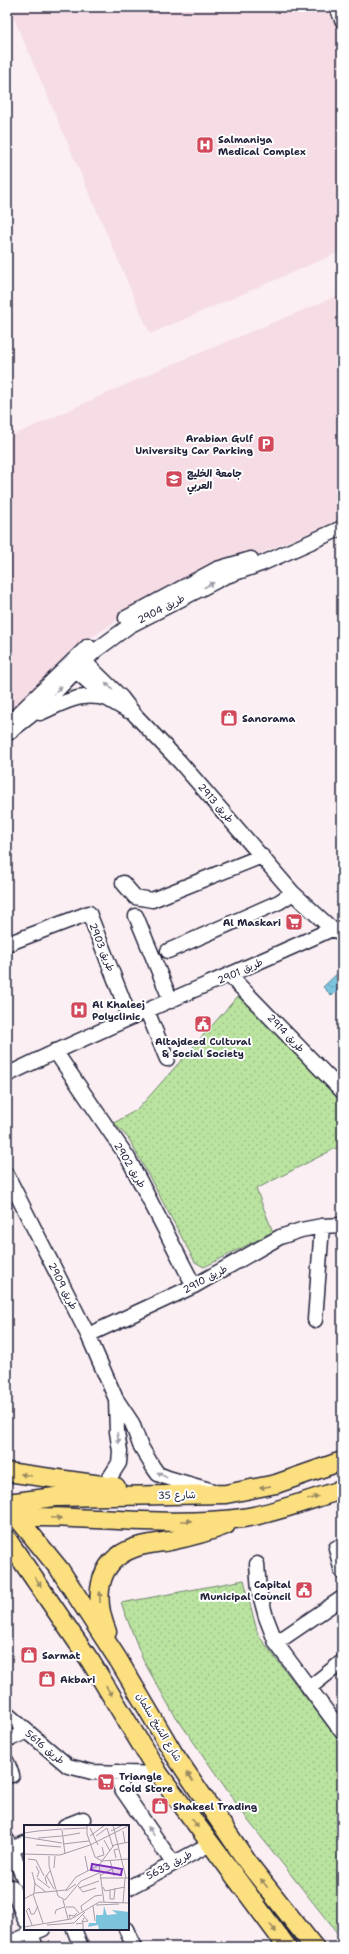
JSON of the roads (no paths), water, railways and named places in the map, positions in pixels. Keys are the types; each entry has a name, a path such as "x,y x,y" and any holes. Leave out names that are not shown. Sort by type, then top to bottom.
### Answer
{"main road":[{"name":"شارع 35","path":"9,1511 55,1497 226,1494 276,1484 342,1461"},
{"path":"7,1472 176,1496"},
{"path":"119,1661 101,1613 99,1596 105,1571 120,1555 134,1548 210,1531 244,1518 342,1490"},
{"path":"9,1511 148,1521 244,1518"},
{"name":"شارع الشيخ سلمان","path":"9,1511 60,1570 119,1661 174,1754 248,1863 315,1947"},
{"path":"7,1539 91,1662 159,1774 287,1947"},
{"path":"7,1547 22,1560"}],"street":[{"path":"337,7 342,20"},
{"name":"طريق 2904","path":"233,568 342,521"},
{"name":"طريق 2904","path":"7,734 31,716 96,640 128,616 217,569 261,564 342,528"},
{"name":"طريق 2904","path":"7,725 76,662"},
{"name":"طريق 2913","path":"76,662 108,700 135,715"},
{"name":"طريق 2913","path":"76,662 121,697 135,715 180,762 293,893 337,931"},
{"path":"31,716 76,697 92,696 108,700"},
{"path":"123,883 135,897 152,900 262,856"},
{"path":"168,951 279,902 293,893"},
{"name":"طريق 2903","path":"7,944 89,913 130,1018"},
{"path":"136,916 171,1001"},
{"name":"طريق 2901","path":"7,1075 55,1051 130,1018 337,931"},
{"name":"طريق 2914","path":"230,976 342,1091"},
{"path":"147,1011 167,1059"},
{"name":"طريق 2902","path":"55,1051 128,1158 194,1286"},
{"name":"طريق 2909","path":"7,1175 88,1335 116,1399 132,1423 140,1445 158,1474 226,1494"},
{"name":"طريق 2910","path":"88,1335 194,1286 280,1237 301,1230 322,1226 342,1225"},
{"path":"314,1320 322,1226"},
{"name":"طريق 2909","path":"105,1485 119,1463 120,1451 117,1432 116,1399"},
{"path":"339,1547 342,1572"},
{"path":"257,1564 263,1604 276,1643 342,1732"},
{"path":"276,1643 342,1598"},
{"path":"309,1688 342,1662"},
{"name":"طريق 5616","path":"7,1714 26,1732 68,1766 84,1771 159,1774"},
{"path":"7,1740 26,1732"},
{"path":"117,1772 121,1788 173,1863"},
{"path":"68,1825 83,1819"},
{"path":"24,1843 8,1847 24,1880"},
{"name":"طريق 5633","path":"129,1887 210,1844"},
{"path":"24,1882 9,1888 24,1918"},
{"path":"74,1930 81,1947"},
{"path":"126,1930 134,1947"},
{"path":"7,1944 35,1935"}],"water":[{"path":"342,969 342,986 332,996 323,987"}],"place":[{"name":"Salmaniya Medical Complex","path":"205,145"},
{"name":"Arabian Gulf University Car Parking","path":"266,444"},
{"name":"جامعة الخليج العربي","path":"174,479"},
{"name":"Sanorama","path":"229,718"},
{"name":"Al Maskari","path":"294,922"},
{"name":"Al Khaleej Polyclinic","path":"79,1010"},
{"name":"Altajdeed Cultural & Social Society","path":"203,1024"},
{"name":"Capital Municipal Council","path":"304,1590"},
{"name":"Sarmat","path":"29,1655"},
{"name":"Akbari","path":"47,1679"},
{"name":"Triangle Cold Store","path":"106,1782"},
{"name":"Shakeel Trading","path":"160,1806"}]}
